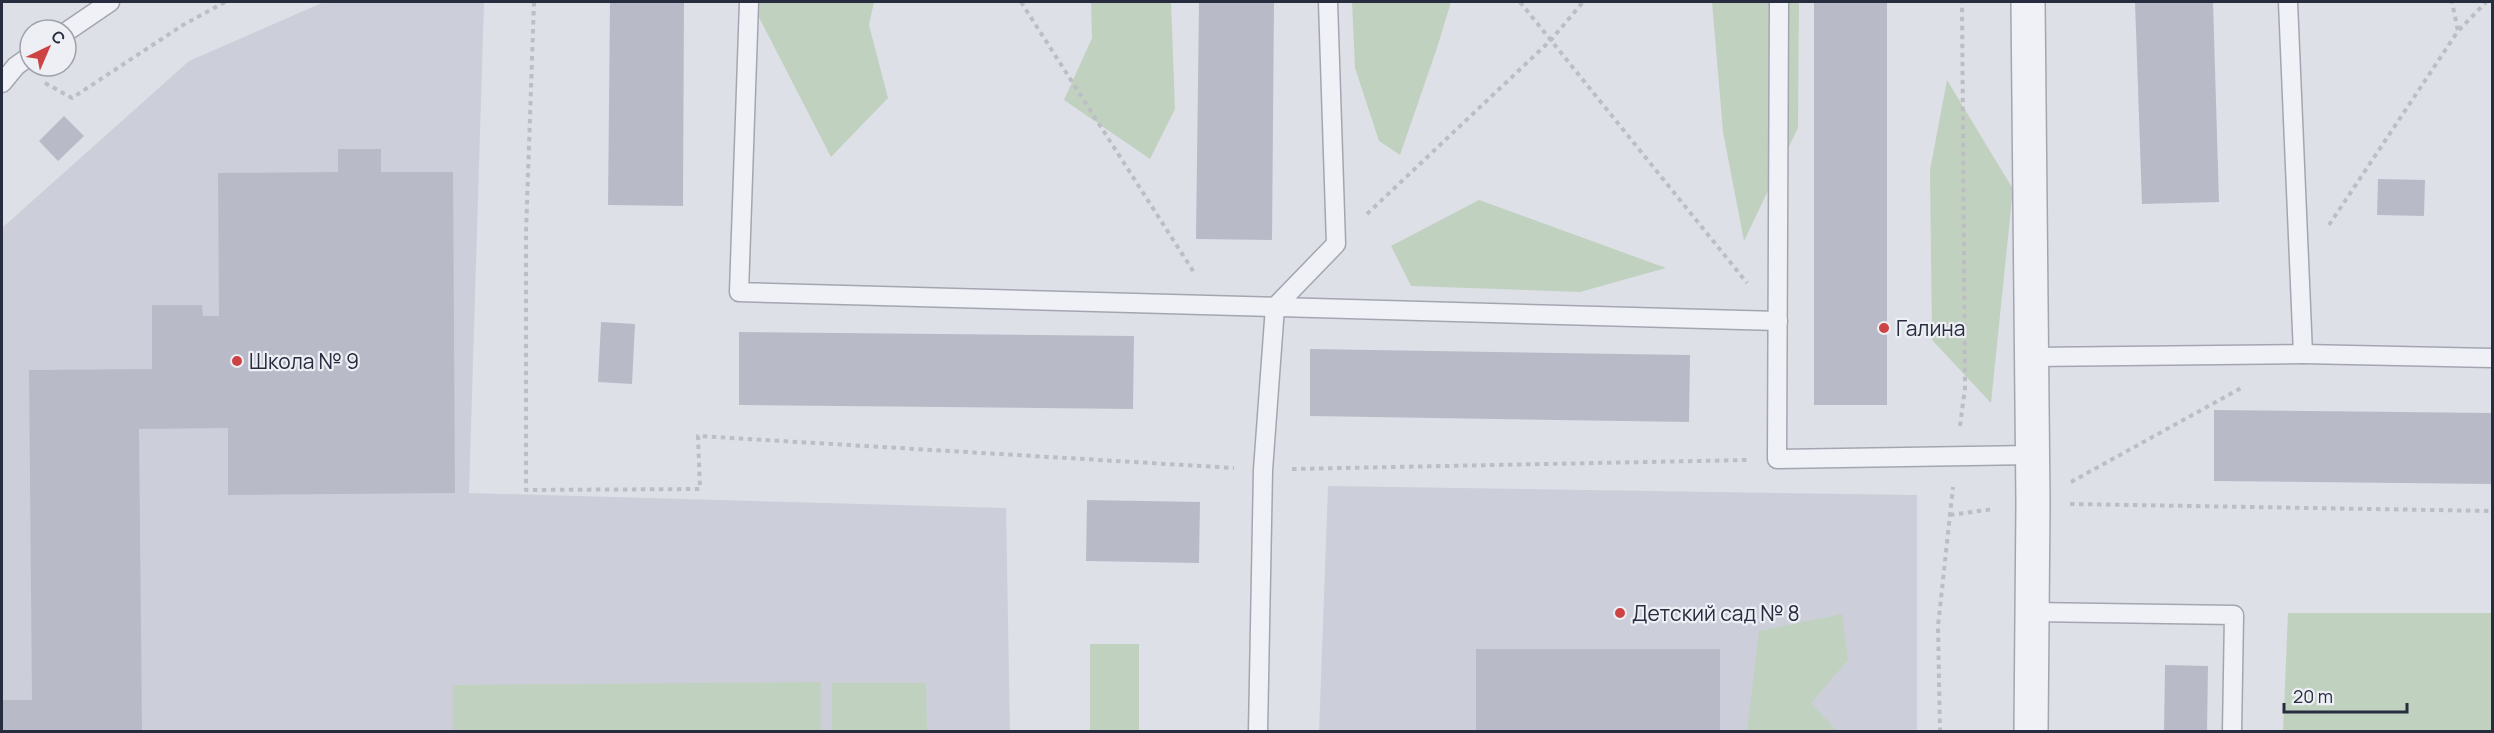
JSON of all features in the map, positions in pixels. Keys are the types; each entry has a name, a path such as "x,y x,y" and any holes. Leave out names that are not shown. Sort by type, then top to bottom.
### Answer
{"street":[{"path":"2028,2 2033,503 2031,732"}],"lane":[{"path":"78,24 110,2"},
{"path":"749,2 739,292 1778,321"},
{"path":"1258,732 1263,470 1275,307 1336,244 1328,2"},
{"path":"1779,2 1777,459 2032,455"},
{"path":"2288,2 2303,354"},
{"path":"2,82 18,66"},
{"path":"2031,357 2303,354 2493,358"},
{"path":"2032,612 2234,615 2232,732"}],"path":[{"path":"46,78 72,98 183,25 225,2"},
{"path":"534,2 526,232 526,490 700,489 698,436 1263,470 1777,459"},
{"path":"1021,2 1215,305"},
{"path":"1520,2 1778,321"},
{"path":"1336,244 1551,40 1583,2"},
{"path":"1940,732 1938,626 1965,388 1962,2"},
{"path":"2452,2 2458,31"},
{"path":"2300,268 2458,31 2486,2"},
{"path":"2033,503 2251,382"},
{"path":"1950,515 2033,503 2493,511"}],"shaded area":[{"name":"Школа № 9","path":"324,2 484,2 469,493 1006,508 1010,731 2,731 2,228 189,61"},
{"name":"Детский сад № 8","path":"1328,486 1917,495 1917,731 1319,732"}],"green space":[{"path":"751,2 874,2 869,25 888,98 831,157"},
{"path":"1091,2 1171,2 1175,109 1150,159 1064,100 1092,38"},
{"path":"1352,2 1451,2 1400,155 1379,141 1355,68"},
{"path":"1712,2 1799,2 1798,128 1744,241 1723,132"},
{"path":"1947,80 2013,189 1991,403 1932,340 1930,170"},
{"path":"1479,200 1666,268 1580,292 1411,286 1391,246"},
{"path":"2288,613 2492,613 2492,731 2283,731"},
{"path":"1842,614 1848,660 1811,703 1837,731 1747,731 1759,631"},
{"path":"1090,644 1139,644 1139,731 1090,731"},
{"path":"821,682 821,731 453,731 453,685"},
{"path":"832,683 926,683 927,731 832,731"}],"building":[{"path":"610,2 684,2 683,206 608,205"},
{"path":"1199,2 1274,2 1272,240 1196,239"},
{"path":"1814,2 1887,2 1887,405 1814,405"},
{"path":"2135,2 2213,2 2219,202 2142,204"},
{"path":"64,116 84,136 58,161 39,141"},
{"path":"338,149 381,149 381,172 453,172 455,493 228,495 228,428 139,429 142,732 2,732 2,700 32,700 29,370 152,369 152,305 202,305 203,316 219,316 218,173 338,172"},
{"path":"2378,179 2425,180 2424,216 2377,215"},
{"path":"601,322 635,324 632,384 598,382"},
{"path":"739,332 1134,336 1133,409 739,405"},
{"path":"1310,349 1690,355 1689,422 1310,416"},
{"path":"2214,410 2492,413 2492,484 2214,481"},
{"path":"1087,500 1200,502 1199,563 1086,561"},
{"path":"1476,649 1720,649 1720,732 1476,732"},
{"path":"2165,665 2208,666 2207,732 2164,732"}],"place":[{"name":"Галина","path":"1884,328"},
{"name":"Школа № 9","path":"237,361"},
{"name":"Детский сад № 8","path":"1620,613"}]}
